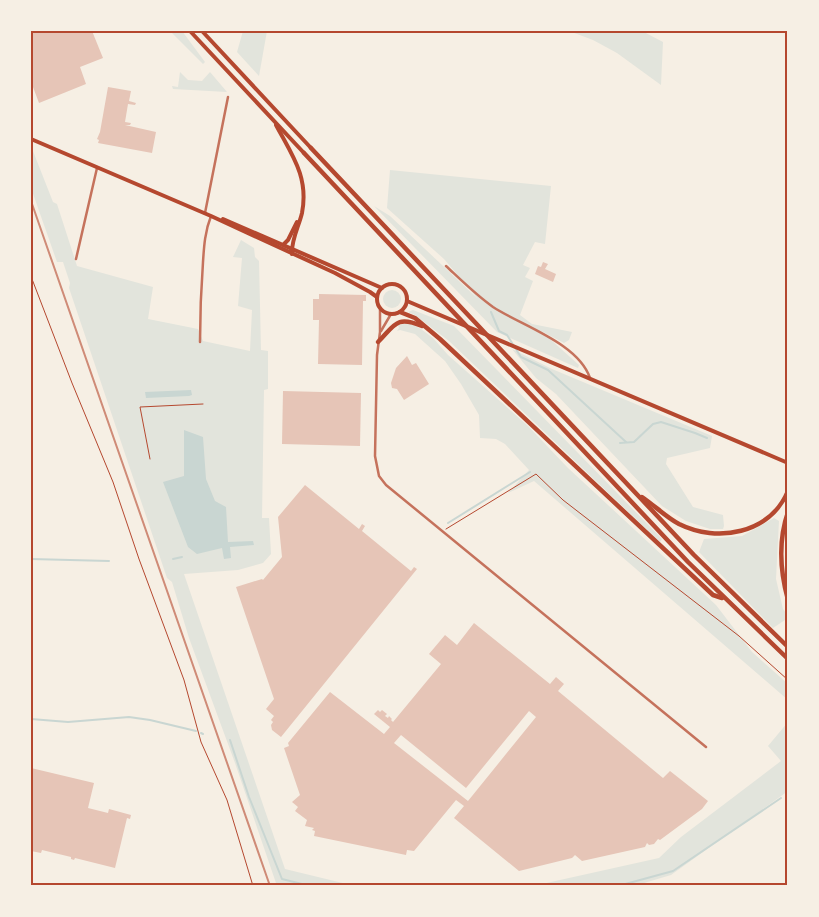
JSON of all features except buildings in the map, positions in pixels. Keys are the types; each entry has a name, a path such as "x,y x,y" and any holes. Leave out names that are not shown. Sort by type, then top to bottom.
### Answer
{"highway":[{"path":"311,148 700,561 788,647"},
{"path":"304,153 649,521 725,599 788,659"},
{"path":"400,312 415,318 440,339 713,595 725,599"},
{"path":"378,342 389,328 398,322 411,321 426,328"},
{"path":"636,494 679,524 703,532 726,534 741,532 762,522 778,507 788,491"},
{"path":"788,512 782,537 781,554 782,574 788,600"}],"main road":[{"path":"190,31 304,153"},
{"path":"202,31 311,148"},
{"path":"273,119 296,159 304,198 292,254"},
{"path":"31,139 205,213 334,273 377,297 380,308 391,314 400,312 407,301 405,292 399,286 390,284 382,288 377,297"},
{"path":"284,244 302,213"},
{"path":"211,216 284,244 382,288"},
{"path":"407,301 788,463"}],"street":[{"path":"205,213 228,96"},
{"path":"76,259 98,167"},
{"path":"200,342 200,305 206,226 211,216"},
{"path":"446,266 493,307 559,343 581,362 590,378"},
{"path":"380,308 375,456 379,476 386,486 706,747"},
{"path":"380,332 391,314"}],"path":[{"path":"31,264 32,279 113,482 138,559 184,680 201,742 227,800 253,886"},
{"path":"150,459 140,407 202,404"},
{"path":"441,532 536,474 563,500 739,636 788,680"}],"shaded area":[{"path":"170,31 182,31 205,62 203,64"},
{"path":"243,31 267,31 259,76 237,52"},
{"path":"569,31 642,31 663,42 661,85 617,53 593,40"},
{"path":"180,72 188,80 202,81 210,72 227,92 173,89 172,86 178,87"},
{"path":"31,146 53,202 57,204 77,266 153,287 148,319 198,329 203,341 250,351 252,310 238,306 242,258 233,257 241,240 254,248 255,257 259,261 261,350 268,351 268,389 264,390 262,518 269,518 271,554 263,563 238,570 184,574 285,869 355,886 277,886 235,763 189,638 172,582 167,578 69,288 70,283 63,262 57,262 31,188"},
{"path":"390,170 551,186 545,244 535,242 523,265 530,268 525,277 533,281 520,315 532,324 572,332 569,340 564,343 541,331 579,365 578,368 497,332 374,206 390,216 477,298 444,259 387,208"},
{"path":"392,290 398,293 401,299 398,305 392,308 386,305 383,299 386,293"},
{"path":"413,310 454,326 662,539 660,542 449,341 415,315 408,312"},
{"path":"409,323 433,338 448,355 528,426 568,468 716,605 752,652 788,684 788,700 534,481 508,493 529,470 505,444 496,439 480,438 479,415 445,361 415,334 397,331 398,325"},
{"path":"512,349 552,369 712,436 710,448 667,458 666,464 693,507 723,515 723,529 710,529 686,521 662,506 556,394 536,378"},
{"path":"191,390 192,395 189,396 146,398 145,392"},
{"path":"184,430 203,437 206,479 215,501 226,507 228,542 253,541 254,545 230,547 231,558 224,559 222,548 197,554 188,547 163,482 184,476"},
{"path":"774,518 779,521 776,579 783,609 786,613 785,620 773,628 699,552 704,539 742,536"},
{"path":"788,722 788,791 671,875 634,886 533,886 659,858 681,837 781,761 768,746"}],"waterway":[{"path":"491,312 499,331 507,335 521,357 548,370 626,442"},
{"path":"620,443 634,442 653,424 661,422 707,438"},
{"path":"448,523 530,472"},
{"path":"173,559 182,557"},
{"path":"31,559 109,561"},
{"path":"31,719 68,722 129,717 196,731"},
{"path":"230,740 249,797 282,879 310,886"},
{"path":"618,886 673,871 781,798"}],"railway":[{"path":"31,201 270,886"}]}
